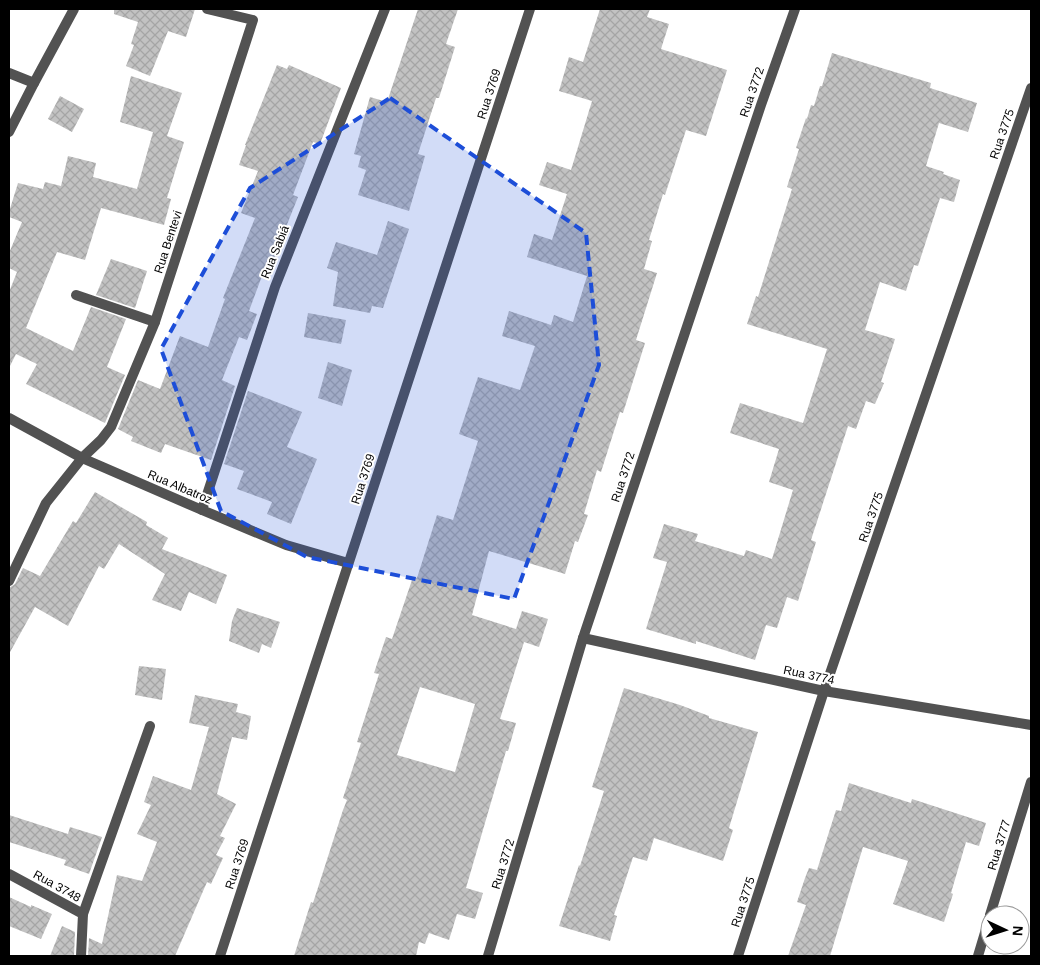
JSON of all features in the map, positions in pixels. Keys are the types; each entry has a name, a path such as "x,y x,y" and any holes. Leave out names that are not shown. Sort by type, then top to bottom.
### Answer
{"street":[{"path":"9,132 74,9"},
{"name":"Rua Bentevi","path":"9,581 46,503 110,427 155,322 253,20 207,9"},
{"name":"Rua Sabiá","path":"202,510 275,287 385,9"},
{"name":"Rua 3769","path":"220,956 530,9"},
{"name":"Rua 3772","path":"488,956 583,638 761,105 795,9"},
{"path":"9,73 34,83"},
{"name":"Rua 3775","path":"738,956 824,691 1031,88"},
{"path":"76,295 155,322"},
{"name":"Rua Albatroz","path":"9,418 82,458 202,510 286,545 348,563"},
{"name":"Rua 3774","path":"583,638 824,691 1031,725"},
{"path":"83,914 150,726"},
{"name":"Rua 3777","path":"993,905 1031,782"},
{"name":"Rua 3748","path":"9,874 83,914 81,956"}],"highlighted area":[{"path":"390,98 586,233 599,365 514,599 307,557 221,511 161,349 250,188"}],"building":[{"path":"114,9 195,9 186,37 168,31 150,76 126,66 134,45 131,44 138,22 114,14"},
{"path":"418,9 458,9 446,44 455,47 439,98 436,98 418,154 425,156 409,211 358,195 366,170 358,167 361,156 354,154 370,97 387,102"},
{"path":"600,9 650,9 647,17 669,24 661,49 727,70 706,136 686,130 665,195 663,194 649,240 652,241 644,269 657,273 636,340 645,343 623,413 620,412 601,472 597,470 584,514 588,515 578,542 575,541 565,574 489,551 472,615 516,629 522,611 548,619 539,647 524,642 500,719 516,723 466,888 483,893 475,919 457,914 449,940 429,933 425,944 419,942 416,956 294,956 347,800 343,798 361,743 357,742 379,674 374,673 386,637 392,639 413,577 417,578 437,515 453,520 478,441 459,434 478,377 520,390 535,346 502,336 509,311 551,325 554,315 573,322 587,276 527,257 534,234 552,240 567,194 539,185 547,162 571,170 592,101 559,91 569,57 583,62","holes":["420,687 475,704 455,772 397,755"]},
{"path":"832,53 931,83 930,88 977,103 968,132 939,123 926,166 960,180 954,202 940,198 918,266 914,265 906,291 880,282 865,330 895,339 881,382 884,383 875,404 866,401 856,429 848,426 811,540 816,542 798,601 787,597 777,628 766,625 755,660 696,641 696,644 646,629 667,562 653,558 664,524 698,534 695,541 744,556 746,550 772,559 793,490 769,482 779,449 730,433 740,403 803,423 827,349 747,324 756,296 758,297 792,189 787,187 799,149 796,148 811,105 814,106 820,86 822,86"},
{"path":"277,65 287,69 289,65 341,88 320,144 313,142 293,195 298,197 284,232 286,233 276,260 269,257 249,311 257,314 247,340 239,337 222,380 235,386 211,460 165,444 161,453 131,441 133,437 118,429 138,380 160,389 180,336 208,347 225,299 223,298 255,218 241,213 258,171 239,165"},
{"path":"131,76 182,93 167,136 184,142 167,198 171,199 164,225 101,208 85,260 57,252 26,328 73,351 91,307 126,319 107,367 125,375 105,423 26,384 37,364 16,354 9,368 9,292 17,272 9,268 9,253 22,222 9,217 9,212 18,183 43,189 45,182 61,186 68,156 96,163 93,177 137,189 153,132 120,122"},
{"path":"60,96 84,109 72,132 48,119"},
{"path":"388,221 409,229 383,308 372,306 370,313 333,306 338,272 327,268 336,242 377,255"},
{"path":"111,259 147,271 135,308 96,295"},
{"path":"308,313 346,320 341,344 304,337"},
{"path":"328,362 352,370 342,406 318,398"},
{"path":"248,391 302,412 287,447 317,459 291,524 267,514 272,502 237,489 244,471 224,464"},
{"path":"95,492 147,522 146,525 168,538 162,549 227,575 216,604 189,592 181,611 152,600 165,574 119,544 104,569 99,566 68,626 35,607 9,654 9,588 15,584 23,568 40,576 73,521 76,523"},
{"path":"237,608 280,622 271,648 262,644 259,653 229,641 232,621"},
{"path":"139,666 166,669 162,700 135,695"},
{"path":"624,688 680,705 709,716 709,718 758,732 729,828 733,830 723,861 654,838 647,861 633,857 614,915 617,916 610,941 559,926 604,791 592,787"},
{"path":"195,695 238,704 236,712 251,716 247,740 232,737 217,794 236,804 220,836 225,838 216,855 223,858 211,884 207,882 175,956 88,956 89,938 102,944 117,875 142,881 157,842 137,834 151,805 144,802 153,776 191,790 209,727 189,723"},
{"path":"849,783 911,803 912,799 986,823 979,846 966,842 944,922 893,904 908,861 863,847 830,956 788,956 806,905 797,902 805,878 809,868 817,870 836,810 841,811"},
{"path":"9,815 68,834 70,827 102,837 89,874 64,865 66,860 9,842"},
{"path":"9,897 52,914 41,939 9,926"},
{"path":"62,926 75,932 74,956 50,956"}]}
